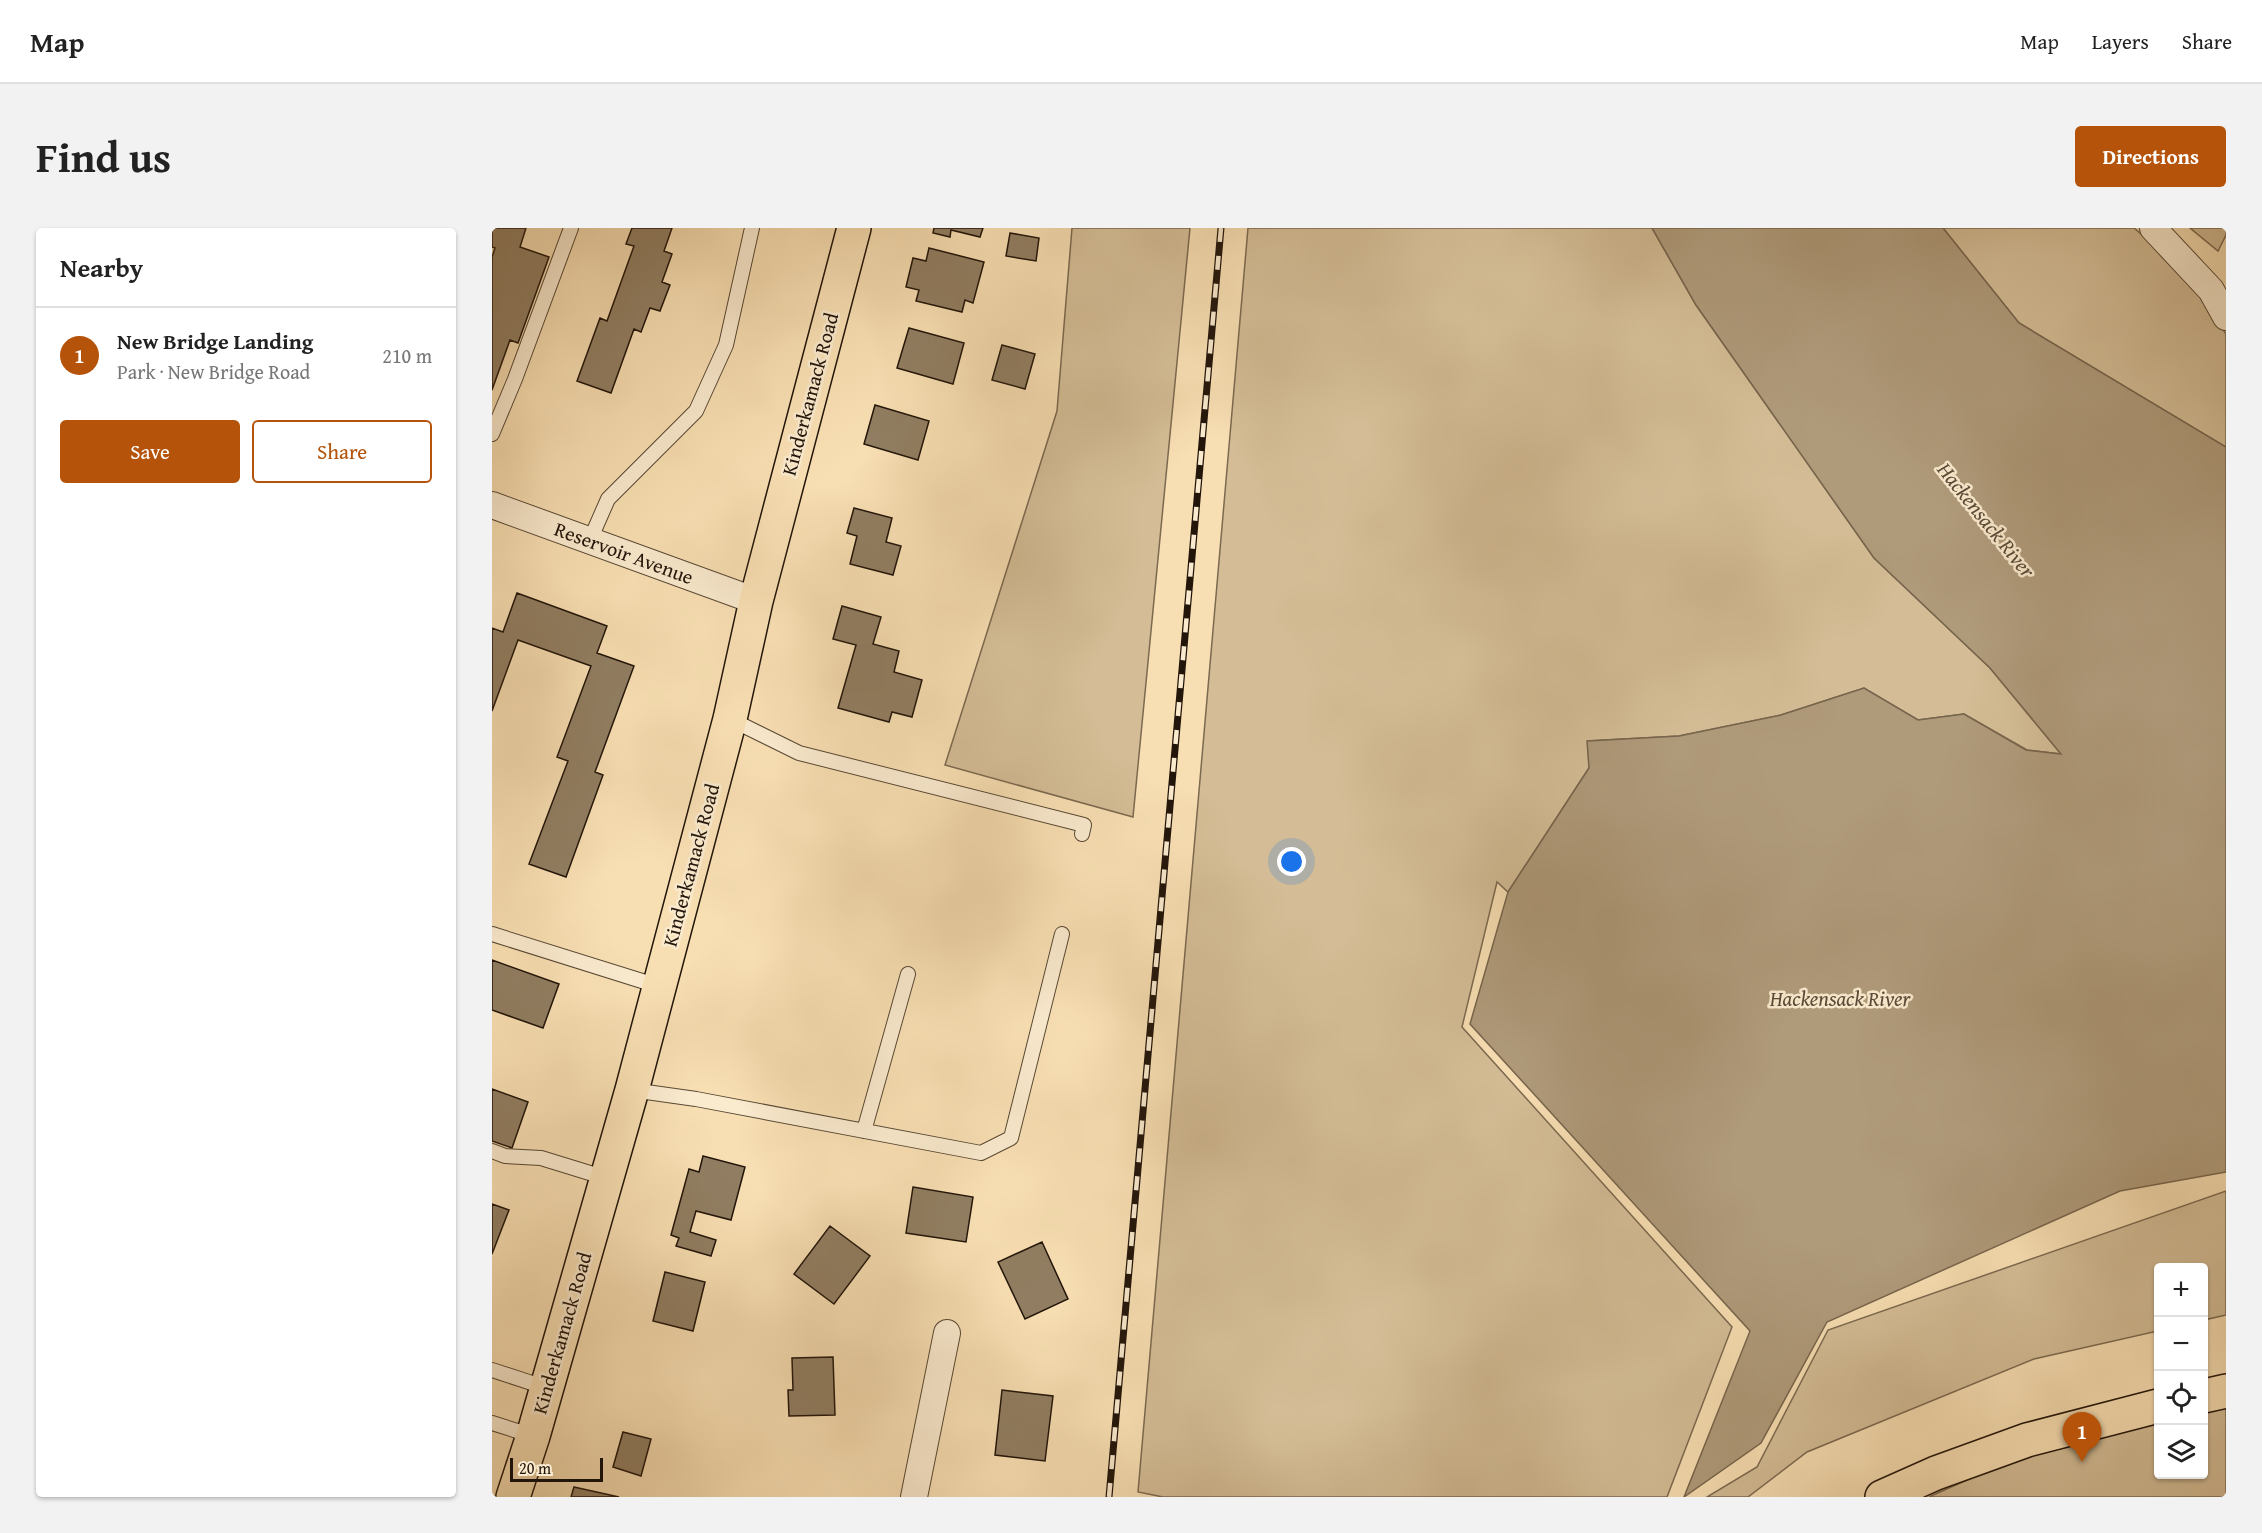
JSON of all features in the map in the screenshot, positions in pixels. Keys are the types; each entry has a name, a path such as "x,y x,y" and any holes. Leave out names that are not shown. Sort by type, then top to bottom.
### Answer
{"main road":[{"name":"Kinderkamack Road","path":"513,1497 533,1436 632,1090 730,719 756,601 854,228"},
{"path":"2208,1395 2226,1391"},
{"path":"1882,1497 1936,1473 2026,1440 2154,1407"}],"street":[{"path":"2153,228 2218,286 2226,317"},
{"name":"Reservoir Avenue","path":"492,506 756,601"},
{"path":"914,1497 946,1333"}],"lane":[{"path":"492,434 571,228"},
{"path":"590,540 608,499 696,411 726,345 752,228"},
{"path":"730,719 799,753 1084,825 1082,834"},
{"path":"492,934 658,986"},
{"path":"632,1090 696,1099 981,1153 1011,1138 1062,934"},
{"path":"864,1131 908,974"},
{"path":"492,1151 505,1156 541,1158 606,1179"},
{"path":"492,1370 547,1388"},
{"path":"492,1423 533,1436"}],"shaded area":[{"path":"1072,228 1190,228 1133,817 945,765 1057,411"},
{"path":"1248,228 1652,228 1696,305 1874,558 1990,668 2061,754 2027,750 1964,714 1918,720 1864,688 1781,715 1679,736 1588,741 1589,768 1508,892 1497,882 1462,1027 1732,1327 1667,1497 1163,1497 1138,1492"},
{"path":"1943,228 2134,228 2185,271 2226,334 2226,447 2019,323"},
{"path":"2190,228 2226,228 2226,235 2218,251"},
{"path":"2226,1191 2226,1315 2208,1319 2208,1263 2154,1263 2154,1332 2034,1359 1807,1452 1748,1497 1707,1497 1757,1467 1828,1330"},
{"path":"2226,1406 2226,1497 1929,1497 2034,1450 2154,1422 2154,1479 2208,1479 2208,1410"}],"water":[{"name":"Hackensack River","path":"1652,228 1943,228 2019,323 2226,447 2226,1172 2120,1191 1827,1322 1761,1443 1684,1497 1750,1331 1470,1024 1508,892 1589,768 1587,741 1679,736 1781,715 1864,688 1918,720 1964,714 2026,750 2061,754 1990,668 1874,558 1696,305"}],"building":[{"path":"492,228 526,228 520,247 549,257 518,343 510,340 492,390 492,257 495,248 492,247"},
{"path":"632,228 672,228 664,251 672,254 662,282 670,285 660,311 650,308 641,332 634,329 611,393 577,381 600,318 607,321 634,246 626,244"},
{"path":"934,228 983,228 980,237 951,230 950,237 933,233"},
{"path":"1010,233 1039,238 1036,261 1006,256"},
{"path":"929,248 984,262 973,303 965,300 962,312 916,301 919,290 906,287 913,258 926,261"},
{"path":"909,328 964,343 953,384 897,368"},
{"path":"1002,345 1035,354 1025,389 992,380"},
{"path":"875,405 929,421 918,460 864,444"},
{"path":"854,508 892,518 886,542 901,546 893,575 850,564 857,536 847,533"},
{"path":"517,593 607,626 597,653 634,666 595,772 603,775 566,877 529,864 568,761 557,757 591,666 518,640 492,711 492,628 503,632"},
{"path":"842,606 881,617 873,644 899,651 894,672 922,680 912,717 892,712 889,722 838,708 856,645 833,639"},
{"path":"492,960 559,984 543,1028 492,1010"},
{"path":"492,1089 528,1102 512,1148 492,1141"},
{"path":"703,1156 745,1167 731,1220 696,1211 690,1232 716,1240 711,1256 676,1246 679,1238 671,1235 689,1169 699,1172"},
{"path":"913,1187 973,1197 966,1242 906,1233"},
{"path":"492,1204 509,1210 492,1254"},
{"path":"830,1226 870,1256 834,1304 794,1274"},
{"path":"1042,1242 1068,1299 1025,1319 998,1262"},
{"path":"665,1272 705,1282 693,1331 653,1321"},
{"path":"833,1357 835,1415 789,1416 788,1390 793,1390 792,1358"},
{"path":"1002,1390 1053,1396 1045,1461 995,1455"},
{"path":"623,1432 651,1439 641,1476 613,1467"},
{"path":"574,1487 619,1497 571,1497"}],"railway":[{"path":"1109,1497 1221,228"}],"place":[{"name":"New Bridge Landing","path":"2082,1462"}]}
